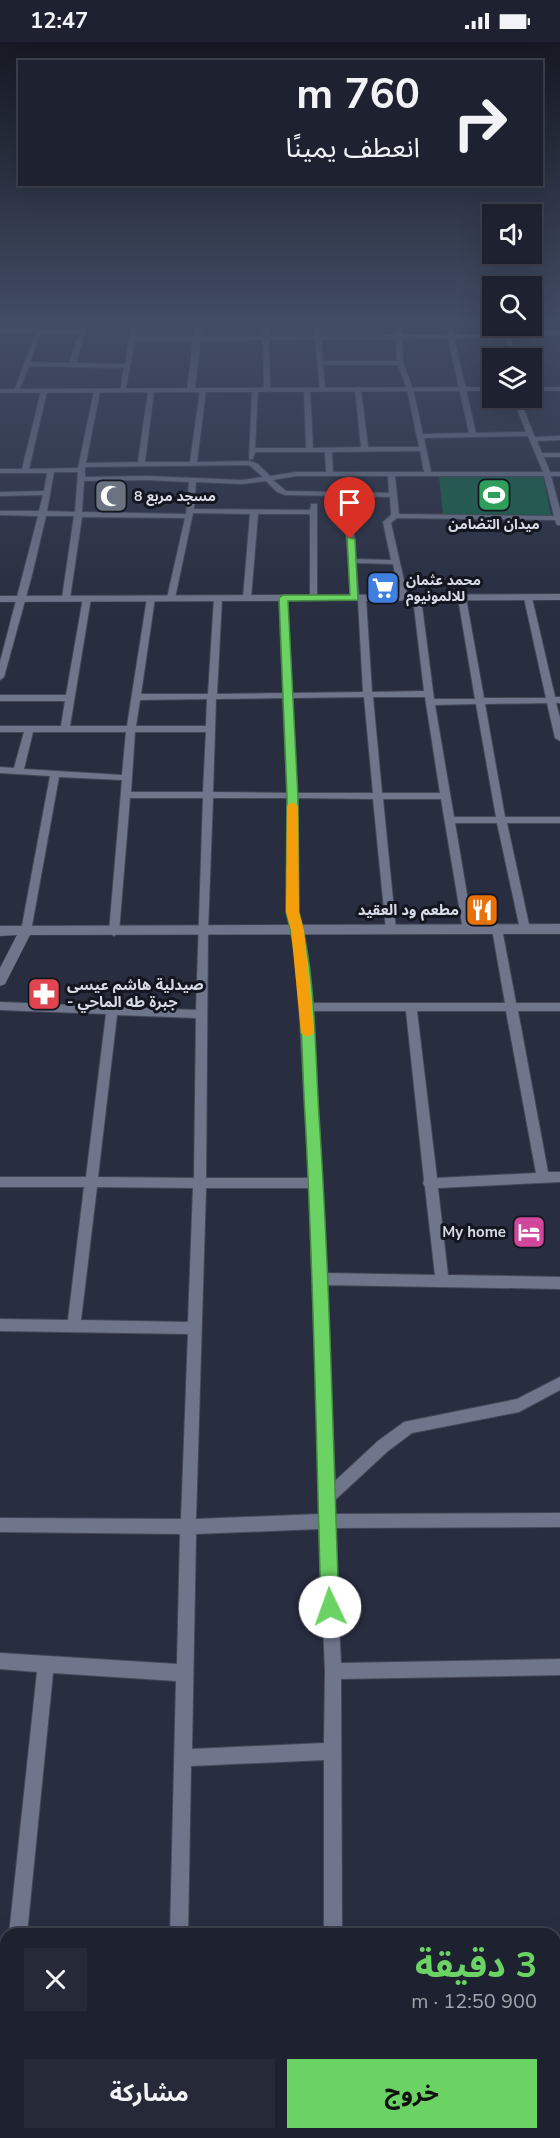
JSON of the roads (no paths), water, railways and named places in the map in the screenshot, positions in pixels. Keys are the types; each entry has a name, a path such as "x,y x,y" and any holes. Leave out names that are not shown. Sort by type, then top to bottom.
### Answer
{"street":[{"path":"25,471 37,421"},
{"path":"66,598 82,471 91,421"},
{"path":"141,464 147,421"},
{"path":"194,464 199,421"},
{"path":"250,463 253,421"},
{"path":"309,421 310,450"},
{"path":"362,421 365,450"},
{"path":"417,421 428,474"},
{"path":"470,421 473,435"},
{"path":"404,598 387,522 394,516 559,521 556,495 526,421"},
{"path":"420,436 560,438"},
{"path":"252,450 423,449"},
{"path":"328,450 330,474"},
{"path":"539,455 560,455"},
{"path":"82,471 141,464 250,463 265,472 280,491 314,494 394,495"},
{"path":"0,677 23,598 51,470"},
{"path":"0,471 82,471 242,482 296,474 560,474"},
{"path":"391,474 394,516"},
{"path":"171,598 190,514 193,480"},
{"path":"0,494 47,493"},
{"path":"314,494 314,598"},
{"path":"347,495 391,930"},
{"path":"247,598 254,512"},
{"path":"0,513 78,515 314,512"},
{"path":"352,561 396,562"},
{"path":"528,597 555,700 560,738"},
{"path":"0,598 560,597"},
{"path":"65,730 87,598"},
{"path":"114,932 131,729 151,598"},
{"path":"179,1928 188,1527 200,1185 203,930 218,598"},
{"path":"283,598 292,797 292,912 297,930 305,1007 320,1279 328,1497 326,1522 333,1671 333,1928"},
{"path":"417,598 429,698 468,930"},
{"path":"462,598 501,820 525,929"},
{"path":"136,697 368,694 479,701 555,700"},
{"path":"0,698 70,698"},
{"path":"0,729 211,729"},
{"path":"18,772 29,729"},
{"path":"0,770 128,778"},
{"path":"0,981 26,931 55,774"},
{"path":"127,795 445,796"},
{"path":"450,820 560,820"},
{"path":"498,929 510,1007 543,1179"},
{"path":"0,931 560,929"},
{"path":"0,1006 201,1014"},
{"path":"305,1007 560,1007"},
{"path":"411,1008 429,1183 442,1281"},
{"path":"74,1325 112,1011"},
{"path":"429,1183 560,1177"},
{"path":"0,1182 316,1184"},
{"path":"320,1279 560,1283"},
{"path":"0,1325 195,1328"},
{"path":"328,1497 383,1446 409,1427 519,1405 560,1383"},
{"path":"0,1525 188,1527 455,1518 560,1520"},
{"path":"0,1661 184,1673"},
{"path":"19,1928 46,1663"},
{"path":"333,1671 560,1667"},
{"path":"184,1758 334,1751"}],"place":[{"name":"ميدان التضامن","path":"494,495"},
{"name":"مسجد مربع 8","path":"111,496"},
{"name":"محمد عثمان للالمونيوم","path":"383,588"},
{"name":"مطعم ود العقيد","path":"482,910"},
{"name":"صيدلية هاشم عيسى - جبرة طه الماحي","path":"44,994"},
{"name":"My home","path":"529,1232"}]}
